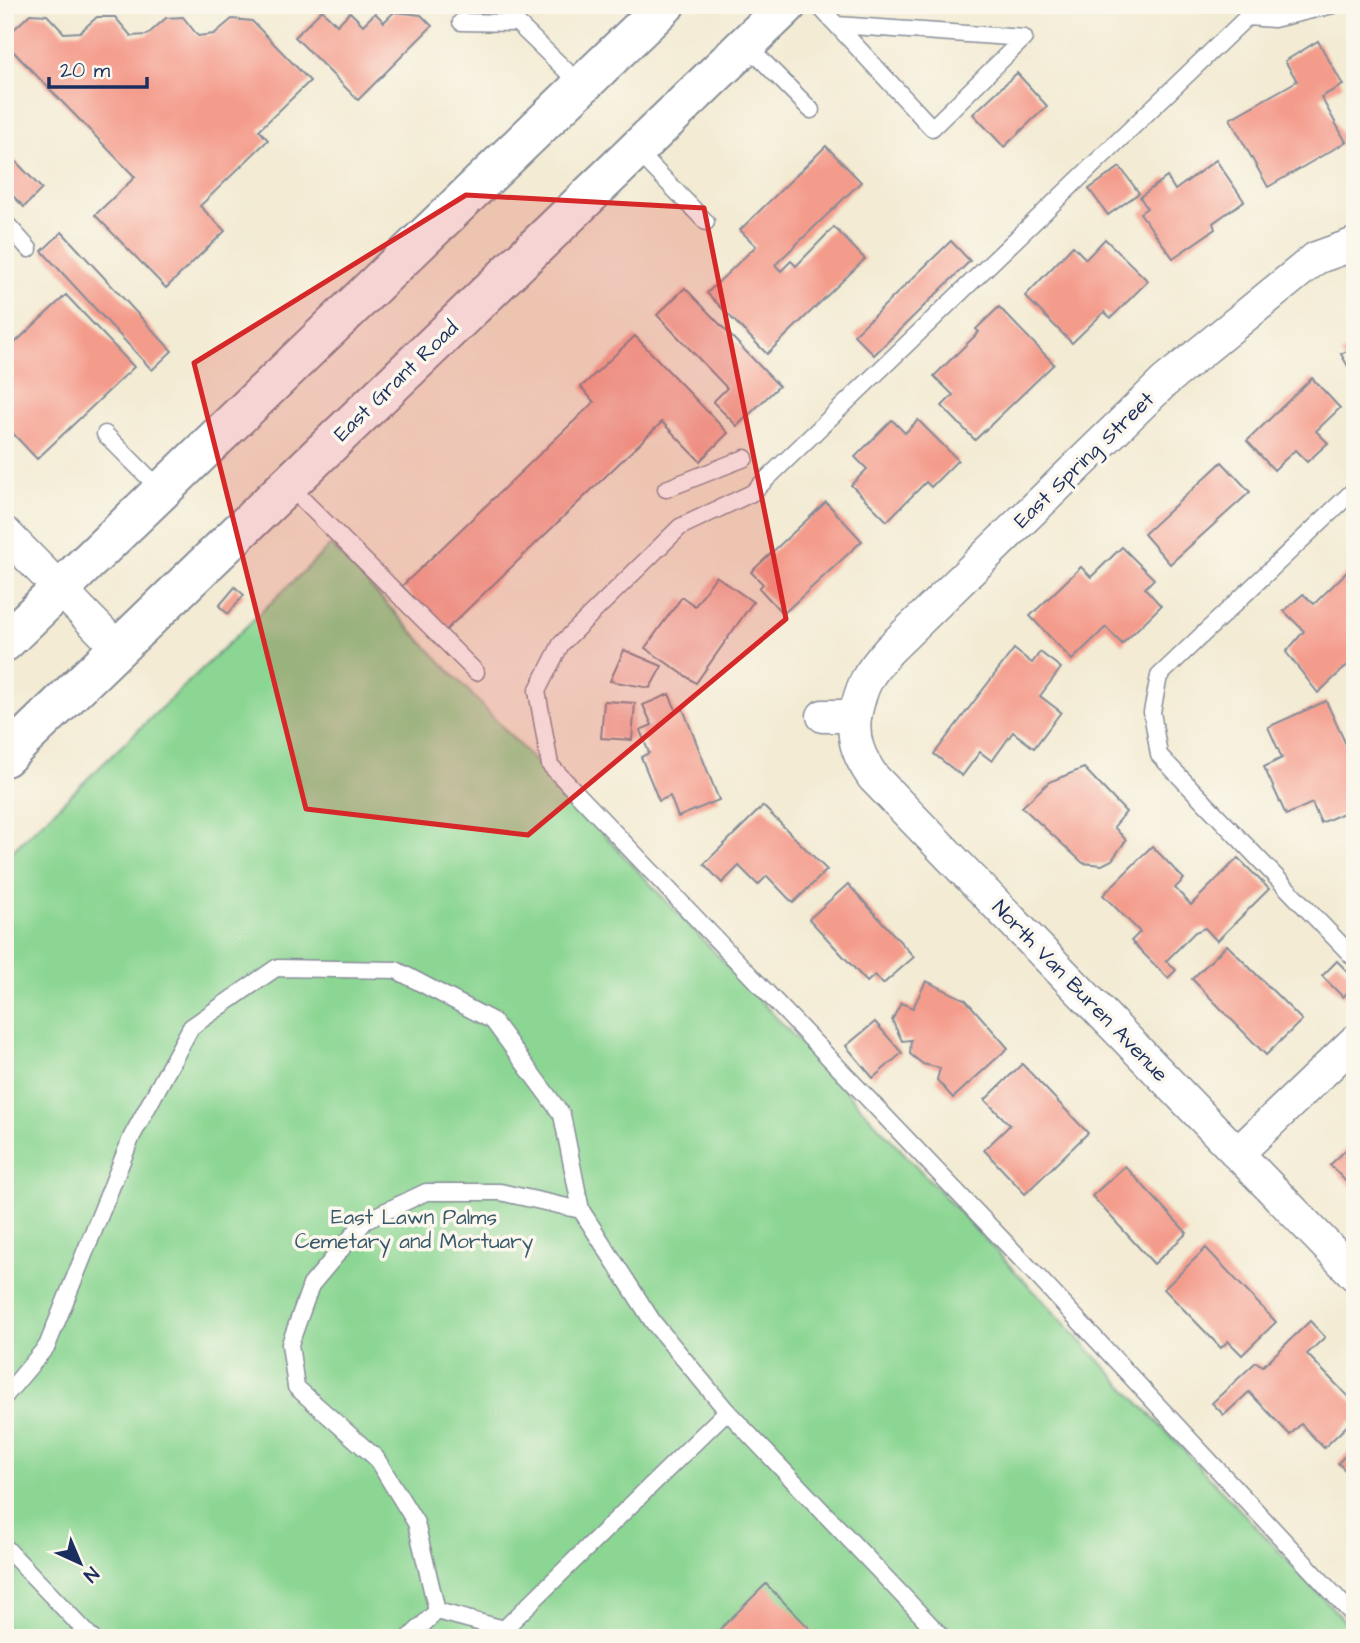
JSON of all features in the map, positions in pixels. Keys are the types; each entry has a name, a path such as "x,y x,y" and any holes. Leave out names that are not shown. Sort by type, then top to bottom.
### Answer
{"main road":[{"path":"5,642 665,5"},
{"name":"East Grant Road","path":"5,757 787,5"}],"street":[{"name":"East Spring Street","path":"855,716 859,694 867,674 889,650 1164,382 1316,258 1355,244"},
{"path":"5,533 118,648"},
{"path":"823,716 855,716"},
{"name":"North Van Buren Avenue","path":"855,716 853,726 859,756 873,777 1355,1275"},
{"path":"1237,1154 1355,1041"}],"lane":[{"path":"818,5 932,128 1024,38 837,25"},
{"path":"1333,5 1274,19 1247,17 752,493 680,527 561,644 537,691 550,765 1039,1278 1355,1617"},
{"path":"461,22 517,23 581,85"},
{"path":"746,44 811,110"},
{"path":"636,150 706,222"},
{"path":"5,222 29,249"},
{"path":"105,434 163,492"},
{"path":"666,489 745,458"},
{"path":"288,485 476,672"},
{"path":"1355,489 1158,676 1152,712 1159,755 1355,959"},
{"path":"5,1396 47,1346 132,1136 191,1027 275,968 396,970 493,1021 562,1115 581,1210 653,1322 727,1411 943,1638"},
{"path":"437,1611 416,1523 376,1458 296,1387 290,1344 311,1284 365,1221 426,1192 500,1192 581,1210"},
{"path":"437,1611 507,1633 727,1411"},
{"path":"5,1547 92,1638"},
{"path":"409,1638 437,1611"},
{"path":"5,1633 10,1638"}],"highlighted area":[{"path":"466,195 704,208 786,619 528,835 306,809 194,363"}],"green space":[{"name":"East Lawn Palms Cemetary and Mortuary","path":"331,545 1355,1632 1355,1638 5,1638 5,858"}],"building":[{"path":"322,10 337,25 350,12 363,25 375,13 384,22 394,12 421,15 432,26 358,100 295,37"},
{"path":"30,14 47,15 64,33 80,32 97,17 115,17 131,36 147,35 166,18 183,17 198,36 214,34 232,19 252,21 310,81 259,130 268,140 200,206 225,231 166,288 95,215 135,177 5,43 5,38"},
{"path":"1318,41 1343,85 1321,97 1346,142 1268,187 1230,119 1297,81 1285,61"},
{"path":"1017,73 1047,106 1004,147 973,114"},
{"path":"826,146 861,182 775,265 781,271 791,261 796,266 834,227 865,259 767,354 707,293 756,246 740,230"},
{"path":"5,150 42,189 24,207 5,188"},
{"path":"1216,160 1244,201 1213,223 1215,229 1173,258 1140,213 1147,208 1140,197 1167,177 1175,190"},
{"path":"1120,167 1139,193 1108,215 1089,189"},
{"path":"62,232 172,351 152,370 42,251"},
{"path":"1105,239 1148,281 1111,318 1104,312 1072,343 1025,296 1073,246 1086,259"},
{"path":"951,241 970,261 874,355 854,335"},
{"path":"685,288 779,386 737,426 713,402 727,388 657,315"},
{"path":"66,295 134,367 37,459 5,425 5,352"},
{"path":"999,307 1054,364 975,440 942,406 953,395 934,376 979,332 976,329"},
{"path":"635,336 728,433 700,461 662,422 445,631 402,586 594,402 581,387"},
{"path":"1355,347 1355,379 1341,354"},
{"path":"1312,378 1340,408 1316,431 1328,443 1307,462 1295,450 1274,470 1247,441"},
{"path":"892,420 905,433 918,420 958,460 931,487 926,482 887,521 851,485 867,469 855,457"},
{"path":"1222,462 1250,492 1170,564 1144,534"},
{"path":"826,502 862,541 783,614 759,588 763,584 751,572"},
{"path":"1122,547 1154,579 1145,588 1161,606 1122,644 1106,627 1072,660 1030,616 1081,567 1091,577"},
{"path":"1349,570 1355,576 1355,658 1318,693 1286,652 1304,631 1284,611 1303,594 1314,604"},
{"path":"716,576 753,602 696,683 645,648 682,597 695,606"},
{"path":"235,587 244,595 228,614 219,606"},
{"path":"1014,649 1032,663 1040,652 1061,668 1040,696 1061,712 1034,748 1013,732 992,761 980,752 962,776 934,754"},
{"path":"624,650 662,666 650,688 610,681"},
{"path":"669,694 677,712 683,709 719,800 678,817 670,796 659,801 641,757 649,753 640,730 652,725 643,705"},
{"path":"604,701 635,703 632,740 601,738"},
{"path":"1326,701 1355,764 1355,808 1321,823 1312,803 1286,815 1264,767 1282,758 1268,727"},
{"path":"1084,768 1126,812 1114,827 1126,840 1112,860 1102,865 1083,863 1022,807 1049,782"},
{"path":"763,806 827,870 793,903 767,876 758,885 739,866 722,883 704,864"},
{"path":"1152,846 1184,879 1175,888 1191,905 1238,858 1269,889 1217,941 1205,928 1195,932 1166,961 1176,970 1168,978 1131,941 1140,932 1103,895"},
{"path":"848,884 914,957 883,984 875,975 867,982 809,919"},
{"path":"1227,945 1302,1020 1266,1055 1192,979"},
{"path":"1337,961 1355,979 1355,985 1343,997 1322,976"},
{"path":"926,981 966,1000 1008,1048 953,1098 937,1080 940,1068 923,1064 910,1054 911,1040 902,1041 892,1020 901,1003 913,1008"},
{"path":"875,1022 902,1053 873,1078 846,1046"},
{"path":"1022,1064 1088,1133 1025,1194 984,1150 1010,1125 985,1100"},
{"path":"1355,1141 1355,1191 1330,1165"},
{"path":"1125,1166 1187,1233 1154,1264 1092,1196"},
{"path":"1206,1248 1276,1322 1242,1355 1228,1341 1221,1348 1164,1289"},
{"path":"1310,1321 1325,1337 1307,1354 1355,1404 1355,1418 1324,1448 1301,1424 1290,1435 1249,1392 1224,1415 1212,1403 1256,1362 1263,1366"},
{"path":"1355,1446 1355,1480 1338,1463"},
{"path":"766,1584 819,1638 711,1638"}]}
